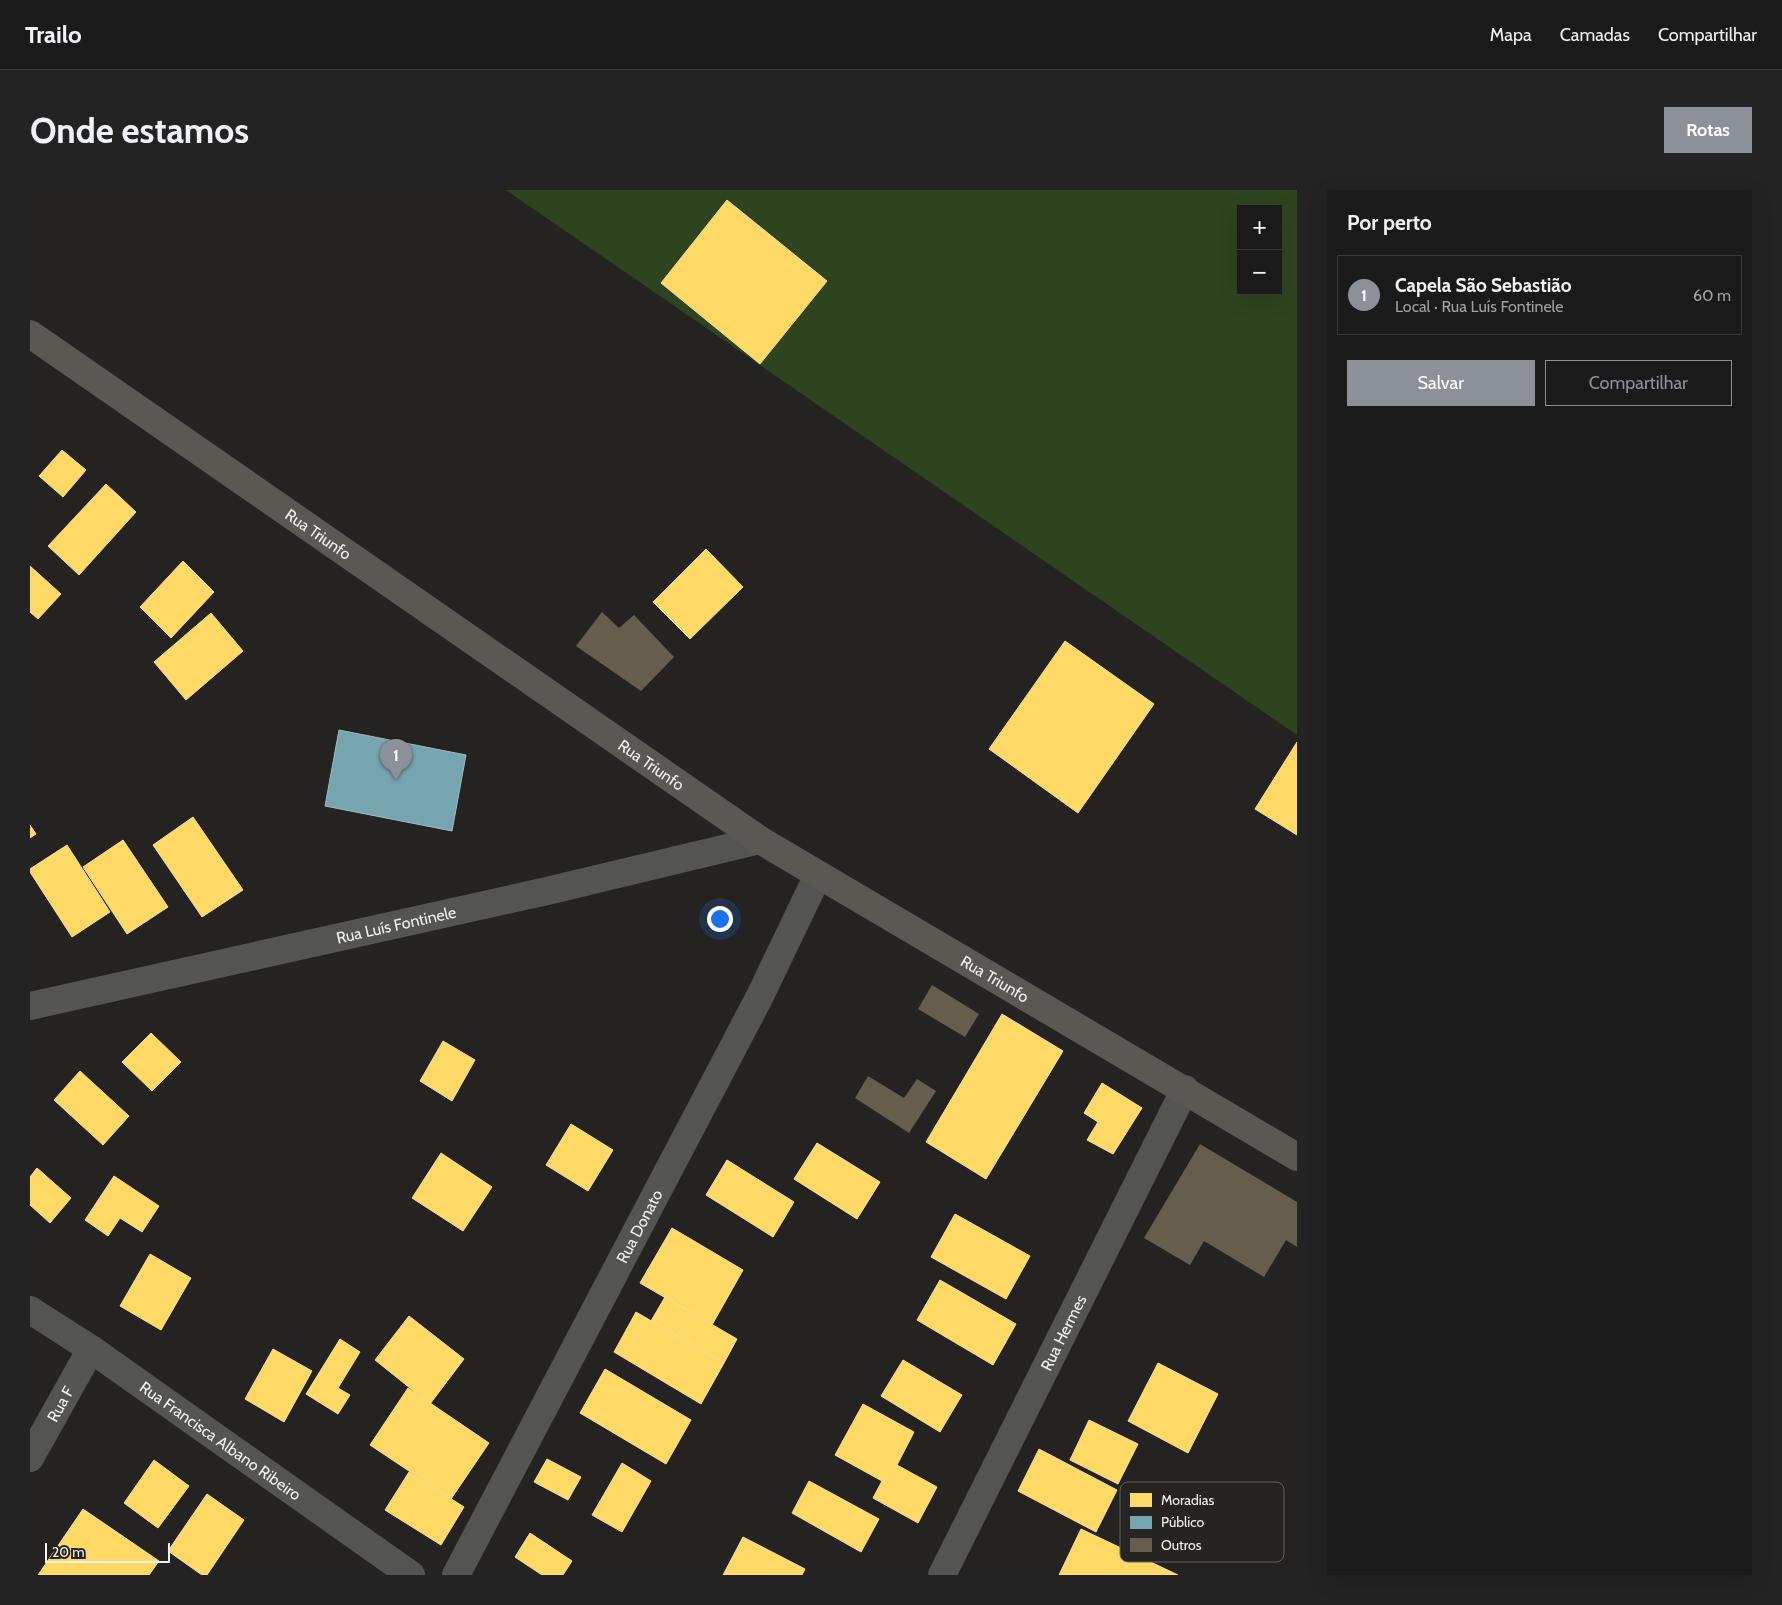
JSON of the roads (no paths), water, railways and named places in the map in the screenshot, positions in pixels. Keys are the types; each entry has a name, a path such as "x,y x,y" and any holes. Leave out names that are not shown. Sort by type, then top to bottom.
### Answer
{"street":[{"name":"Rua Triunfo","path":"30,334 760,840 1297,1156"},
{"name":"Rua Luís Fontinele","path":"30,1006 537,894 760,840"},
{"name":"Rua Donato","path":"456,1575 755,1005 818,875"},
{"name":"Rua Hermes","path":"942,1575 1185,1089"},
{"name":"Rua Francisca Albano Ribeiro","path":"30,1310 91,1349 410,1575"},
{"name":"Rua F","path":"30,1458 91,1349"}],"place":[{"name":"Capela São Sebastião","path":"396,780"}]}
